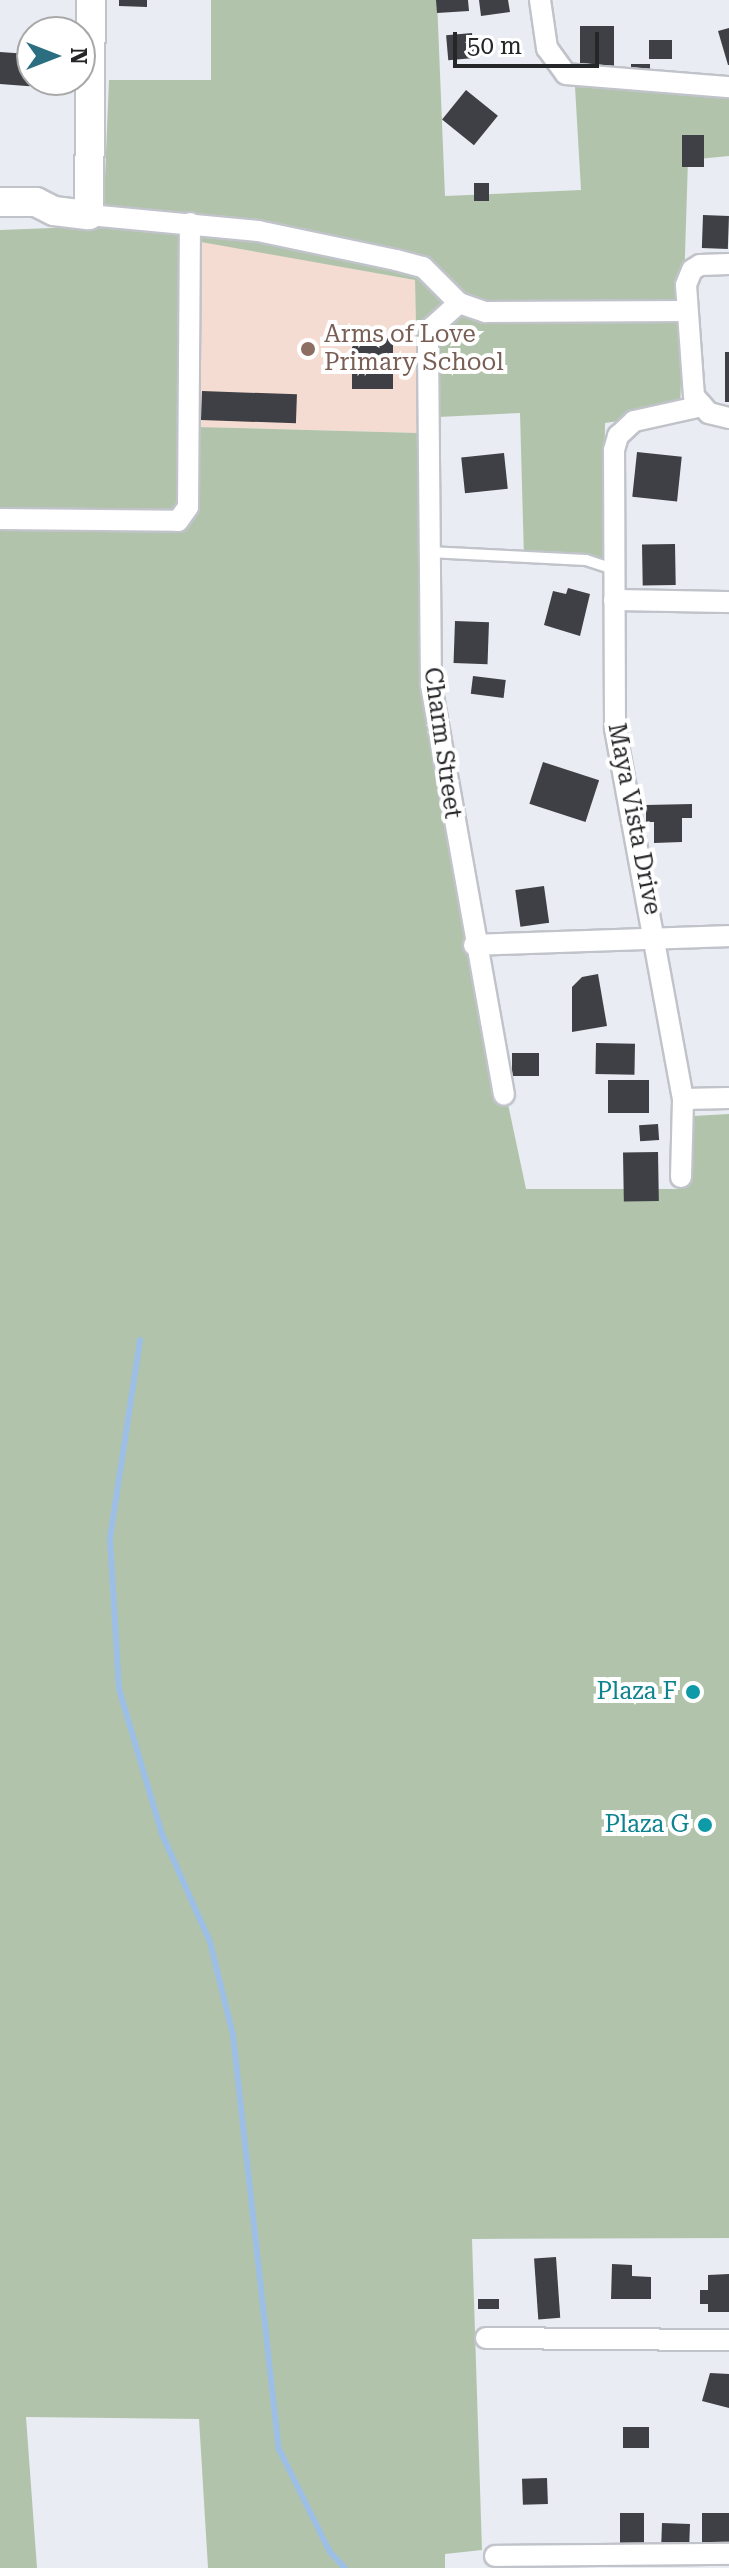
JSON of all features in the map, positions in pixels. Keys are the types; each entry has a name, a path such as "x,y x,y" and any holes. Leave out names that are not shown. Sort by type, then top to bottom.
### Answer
{"street":[{"path":"89,215 91,0"},
{"path":"540,0 547,48 566,74 729,87"},
{"path":"0,202 36,202 54,211 258,231 423,267 459,303 504,313 687,311"},
{"path":"0,220 30,220 54,211"},
{"path":"0,519 178,521 188,507 190,223"},
{"path":"729,264 692,270 687,311 691,384 702,406 729,418"},
{"name":"Charm Street","path":"459,303 432,327 428,344 433,711 504,1095"},
{"name":"Maya Vista Drive","path":"681,1177 683,1099 656,935 615,728 613,569 618,436 634,421 702,406"},
{"path":"614,600 729,602"},
{"path":"474,945 656,935 729,936"},
{"path":"683,1099 729,1098"},
{"path":"486,2338 729,2340"},
{"path":"495,2556 729,2554"}],"lane":[{"path":"429,552 586,560 613,569"}],"shaded area":[{"name":"Arms of Love Primary School","path":"201,241 415,280 418,433 197,427"}],"green space":[{"path":"211,0 437,0 445,196 581,190 575,87 729,93 729,156 688,160 680,412 605,423 603,558 524,558 520,413 418,418 415,280 201,242 197,427 418,433 422,698 526,1189 684,1189 693,1116 729,1114 729,2238 472,2239 482,2550 445,2554 445,2568 208,2568 199,2419 26,2417 37,2568 0,2568 0,230 103,226 109,80 211,80"}],"building":[{"path":"119,0 147,0 147,7 119,6"},
{"path":"436,0 468,0 469,11 437,13"},
{"path":"479,0 508,0 510,12 481,16"},
{"path":"580,26 614,26 614,68 580,68"},
{"path":"729,28 729,65 728,65 718,31"},
{"path":"472,33 474,58 448,60 446,35"},
{"path":"649,40 672,40 672,59 649,59"},
{"path":"0,52 16,53 16,85 0,84"},
{"path":"631,64 650,64 650,76 631,76"},
{"path":"466,90 498,116 474,145 442,120"},
{"path":"682,135 704,135 704,167 682,167"},
{"path":"474,183 489,183 489,201 474,201"},
{"path":"703,215 729,216 728,249 702,248"},
{"path":"352,338 393,338 393,389 352,389"},
{"path":"725,352 729,352 729,402 725,402"},
{"path":"202,391 297,394 296,423 201,420"},
{"path":"637,452 682,457 677,501 632,497"},
{"path":"504,453 508,489 465,493 461,457"},
{"path":"675,544 676,585 643,586 642,545"},
{"path":"568,588 590,594 580,636 544,625 553,591 566,594"},
{"path":"455,621 489,622 488,664 454,663"},
{"path":"473,676 506,680 504,698 471,694"},
{"path":"543,762 599,780 586,822 529,804"},
{"path":"692,804 692,818 682,818 682,842 654,843 654,822 646,822 646,805"},
{"path":"544,886 549,923 520,927 515,890"},
{"path":"598,974 607,1026 572,1032 572,987 582,977"},
{"path":"596,1043 635,1044 634,1075 595,1074"},
{"path":"512,1053 539,1053 539,1076 512,1076"},
{"path":"608,1080 649,1080 649,1113 608,1113"},
{"path":"658,1124 659,1140 640,1141 639,1125"},
{"path":"658,1152 659,1201 624,1202 623,1153"},
{"path":"556,2257 560,2318 538,2319 534,2259"},
{"path":"612,2264 632,2265 632,2276 651,2277 651,2299 611,2299"},
{"path":"729,2274 729,2312 708,2312 708,2304 700,2304 700,2290 708,2290 708,2275"},
{"path":"478,2299 499,2299 499,2309 478,2309"},
{"path":"710,2373 729,2374 729,2408 702,2401"},
{"path":"623,2427 649,2427 649,2448 623,2448"},
{"path":"547,2478 548,2504 523,2505 522,2479"},
{"path":"620,2513 644,2513 644,2544 620,2544"},
{"path":"702,2513 729,2513 729,2542 702,2542"},
{"path":"662,2523 690,2524 689,2549 661,2548"}],"waterway":[{"path":"140,1340 110,1538 119,1689 162,1834 210,1942 233,2035 279,2449 330,2552 345,2568"}],"place":[{"name":"Arms of Love Primary School","path":"308,349"},
{"name":"Plaza F","path":"693,1692"},
{"name":"Plaza G","path":"705,1825"}]}
